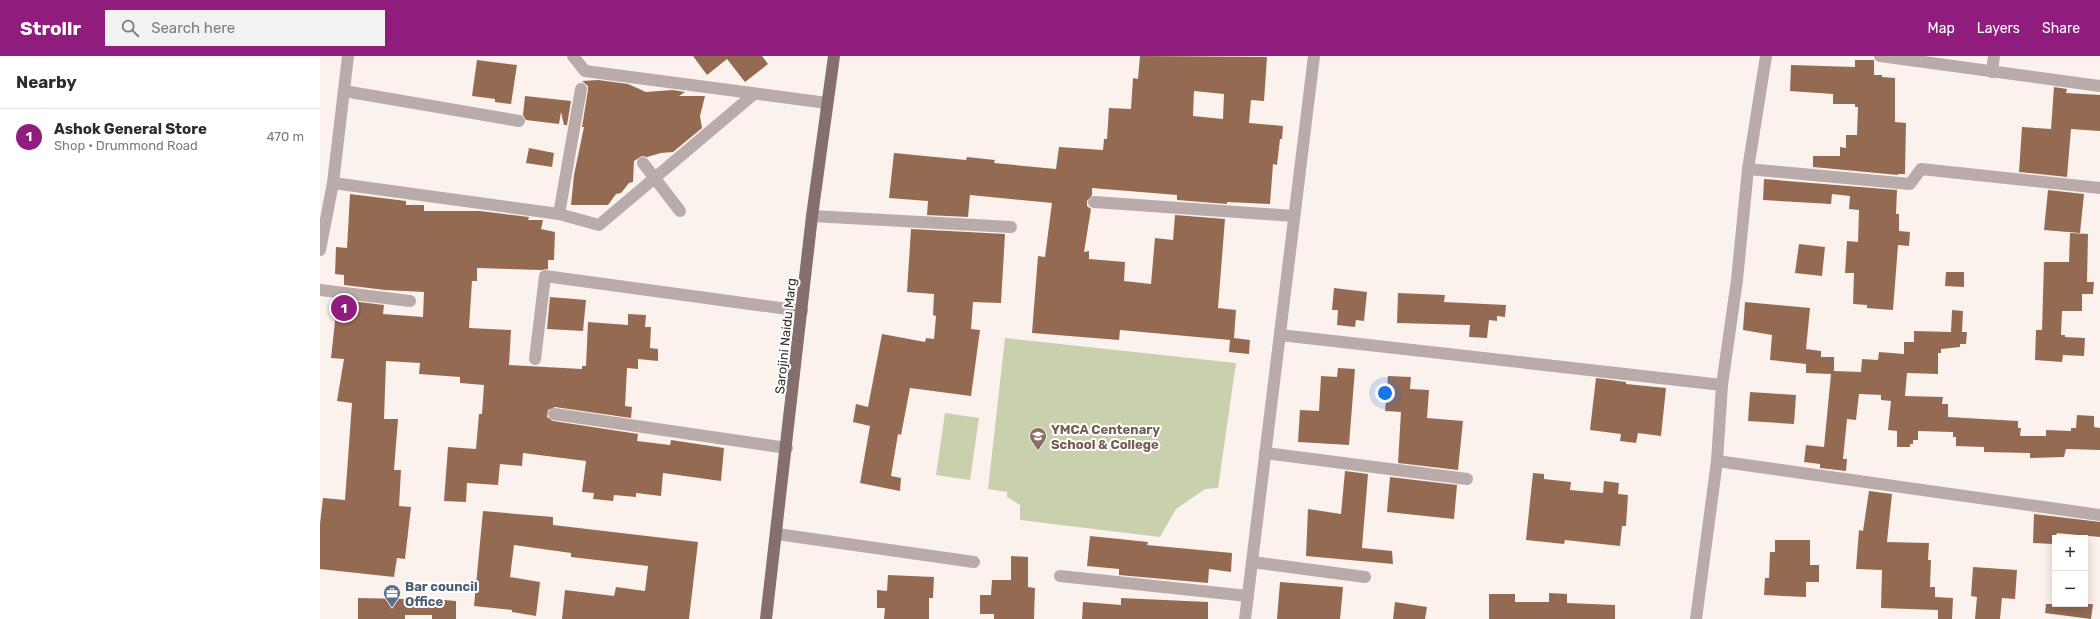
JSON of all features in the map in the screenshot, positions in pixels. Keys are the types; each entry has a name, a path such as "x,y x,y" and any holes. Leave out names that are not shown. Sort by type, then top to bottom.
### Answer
{"main road":[{"name":"Sarojini Naidu Marg","path":"766,619 787,448 812,216 834,56"}],"street":[{"path":"320,250 333,183 348,56"},
{"path":"573,56 585,71 828,104"},
{"path":"1245,619 1314,56"},
{"path":"1696,619 1717,461 1722,385 1737,280 1748,169 1766,56"},
{"path":"1880,56 2100,86"},
{"path":"1992,72 1994,56"},
{"path":"559,214 581,89"},
{"path":"344,91 519,121"},
{"path":"333,183 559,214 599,225 754,94"},
{"path":"643,162 680,211"},
{"path":"1748,169 1910,184 1921,169 2100,188"},
{"path":"1094,202 1294,216"},
{"path":"812,216 1011,228"},
{"path":"535,359 545,276 802,311"},
{"path":"320,290 410,301"},
{"path":"1280,335 1722,385"},
{"path":"554,414 787,448"},
{"path":"1265,453 1467,479"},
{"path":"1717,461 2100,515"},
{"path":"777,534 974,562"},
{"path":"1252,562 1365,578"},
{"path":"1060,576 1248,596"}],"green space":[{"path":"1005,338 1236,363 1218,488 1205,489 1176,509 1160,537 1020,520 1020,505 1007,497 1007,492 988,489"},
{"path":"945,413 979,418 970,480 936,475"}],"building":[{"path":"693,56 762,56 768,64 745,82 727,59 707,75"},
{"path":"1140,56 1267,57 1264,101 1251,100 1249,123 1283,126 1277,165 1273,164 1270,204 1227,202 1227,204 1177,200 1177,195 1092,188 1092,195 1087,201 1087,206 1091,209 1084,252 1089,251 1089,259 1125,262 1124,281 1151,284 1155,238 1173,240 1175,215 1225,219 1218,308 1236,310 1234,338 1250,340 1249,354 1229,352 1230,340 1120,330 1119,340 1032,333 1038,256 1045,257 1052,203 970,195 968,217 927,215 928,201 889,198 894,153 966,160 967,157 995,160 994,163 1056,169 1059,147 1103,150 1104,139 1107,139 1109,108 1131,109 1133,78 1138,79","holes":["1194,91 1224,94 1223,119 1193,116"]},
{"path":"477,60 517,65 511,104 495,102 495,99 472,96"},
{"path":"1855,60 1874,60 1874,75 1895,78 1895,122 1906,123 1905,174 1898,175 1813,167 1813,156 1840,156 1840,147 1846,148 1846,135 1857,135 1858,107 1855,107 1855,104 1833,104 1833,94 1790,91 1791,65 1855,67"},
{"path":"598,80 628,84 646,92 673,90 685,92 679,96 705,96 700,116 702,128 673,152 661,153 647,157 642,156 634,161 633,182 629,183 621,193 616,194 608,205 571,205 574,175 584,127 582,127 588,90 588,86 582,81"},
{"path":"2054,87 2067,89 2066,93 2100,95 2100,131 2071,129 2067,177 2019,172 2022,127 2051,129"},
{"path":"525,96 571,101 567,125 564,125 561,112 559,124 526,120 523,115"},
{"path":"529,148 554,153 552,167 526,163"},
{"path":"1764,179 1897,190 1896,214 1899,214 1899,231 1910,232 1909,246 1898,245 1893,310 1867,308 1867,305 1853,304 1854,273 1845,273 1847,241 1858,242 1859,210 1849,209 1850,196 1832,194 1831,204 1763,200"},
{"path":"2048,190 2084,194 2080,233 2044,230"},
{"path":"350,194 406,201 406,205 424,205 424,211 480,211 529,217 528,220 543,220 541,229 555,232 554,260 548,260 548,269 477,268 477,281 472,281 469,328 511,330 509,365 582,369 582,366 586,366 588,322 628,325 628,314 646,315 645,327 651,327 650,348 658,349 658,361 638,359 638,369 627,368 625,406 632,407 631,418 555,407 548,410 547,417 553,421 638,434 637,441 670,445 671,440 724,448 721,481 663,473 661,496 636,493 636,497 614,495 613,501 593,499 594,493 582,492 586,461 523,453 522,466 500,464 498,485 467,483 466,502 444,501 448,447 476,449 479,414 482,414 484,385 460,383 460,377 419,374 420,363 386,361 384,419 398,419 394,470 401,470 399,506 411,507 405,559 397,558 394,577 320,569 320,524 323,498 345,500 352,403 337,401 344,359 331,358 337,303 343,304 343,300 384,305 383,314 423,317 424,292 385,290 344,285 344,275 335,274 336,247 347,248"},
{"path":"911,229 1005,234 1001,303 973,302 971,329 980,330 971,396 910,388 901,435 898,434 891,476 901,478 900,491 860,483 870,426 853,422 856,404 868,407 882,334 925,342 926,338 934,339 936,316 933,315 934,294 907,292"},
{"path":"2070,233 2088,234 2087,282 2094,282 2093,294 2082,294 2082,311 2062,311 2061,335 2065,335 2065,337 2085,338 2084,356 2063,355 2062,362 2035,360 2036,330 2042,330 2044,262 2069,262"},
{"path":"1799,244 1825,247 1822,276 1795,273"},
{"path":"1946,272 1964,272 1964,287 1945,286"},
{"path":"1334,288 1367,292 1364,321 1356,320 1355,327 1337,325 1338,310 1332,310"},
{"path":"1398,293 1445,295 1444,302 1506,305 1505,317 1497,316 1497,321 1489,320 1487,338 1469,337 1470,325 1397,323"},
{"path":"550,297 586,300 583,331 547,329"},
{"path":"1745,302 1810,308 1806,349 1821,351 1821,357 1834,357 1834,371 1861,372 1862,359 1878,360 1879,352 1904,354 1904,342 1914,342 1914,331 1951,332 1952,310 1963,311 1962,332 1967,332 1966,344 1960,344 1960,347 1941,349 1941,353 1938,353 1938,374 1907,373 1905,396 1943,397 1942,404 1948,404 1948,417 2018,421 2018,428 2021,428 2020,436 2046,436 2046,430 2071,431 2071,428 2076,428 2077,415 2094,416 2094,427 2100,428 2100,450 2066,449 2064,457 2030,458 2030,453 1984,452 1984,447 1956,446 1956,437 1953,437 1953,432 1918,431 1918,440 1913,440 1913,444 1910,444 1910,447 1897,447 1897,431 1888,430 1891,401 1881,400 1881,395 1859,394 1856,420 1847,419 1843,459 1847,459 1846,471 1820,468 1820,464 1804,462 1806,445 1824,447 1831,374 1806,373 1806,364 1770,360 1772,335 1743,330"},
{"path":"1338,368 1355,369 1349,445 1298,442 1300,410 1319,411 1321,376 1337,377"},
{"path":"1388,376 1411,377 1410,389 1429,390 1427,418 1463,421 1458,470 1398,463 1401,412 1385,411"},
{"path":"1596,378 1626,382 1626,384 1666,388 1661,436 1638,433 1636,443 1620,441 1621,434 1590,430"},
{"path":"1750,392 1796,395 1794,424 1748,421"},
{"path":"1345,471 1368,474 1362,548 1392,551 1393,564 1306,556 1308,509 1341,514"},
{"path":"1533,473 1544,474 1544,479 1571,482 1570,490 1603,493 1604,481 1619,483 1618,494 1628,495 1626,526 1622,526 1620,546 1565,540 1564,544 1526,540"},
{"path":"1390,477 1457,485 1454,519 1387,512"},
{"path":"1869,491 1892,494 1887,542 1929,543 1928,560 1931,560 1930,587 1935,587 1935,597 1953,598 1952,619 1938,619 1938,610 1881,608 1882,570 1856,569 1859,530 1863,531"},
{"path":"483,511 553,517 553,525 698,542 689,619 562,619 565,590 614,596 616,587 645,591 648,566 571,557 571,553 514,545 510,577 540,582 536,616 512,612 512,610 474,606"},
{"path":"2034,514 2100,522 2100,537 2057,533 2056,535 2052,535 2052,544 2033,543"},
{"path":"1090,536 1148,542 1147,545 1232,553 1231,572 1209,569 1208,583 1119,575 1119,569 1087,566"},
{"path":"1775,540 1810,540 1810,565 1819,565 1819,582 1806,582 1806,597 1764,595 1765,578 1769,578 1770,552 1775,552"},
{"path":"1011,556 1028,557 1028,587 1035,588 1034,619 994,619 994,614 980,614 980,595 991,595 992,580 1011,580"},
{"path":"1973,567 2017,570 2015,599 2002,598 2000,619 1975,619 1977,597 1971,596"},
{"path":"888,575 934,577 933,598 929,598 929,619 884,619 885,608 877,608 877,590 887,591"},
{"path":"1280,582 1343,587 1340,619 1277,619"},
{"path":"1549,593 1567,594 1567,603 1615,605 1615,619 1489,619 1489,594 1515,594 1515,602 1549,602"},
{"name":"Bar council Office","path":"358,598 406,599 406,601 432,602 433,599 456,601 456,619 432,619 432,615 405,615 405,619 358,619"},
{"path":"1121,598 1208,602 1208,619 1082,619 1083,602 1121,605"},
{"path":"1395,602 1427,607 1425,619 1393,619"},
{"path":"2046,604 2052,604 2052,607 2088,607 2088,604 2093,604 2091,619 2045,613"}],"place":[{"name":"Ashok General Store","path":"344,308"},
{"name":"YMCA Centenary School & College","path":"1038,451"},
{"name":"Bar council Office","path":"392,608"}]}
